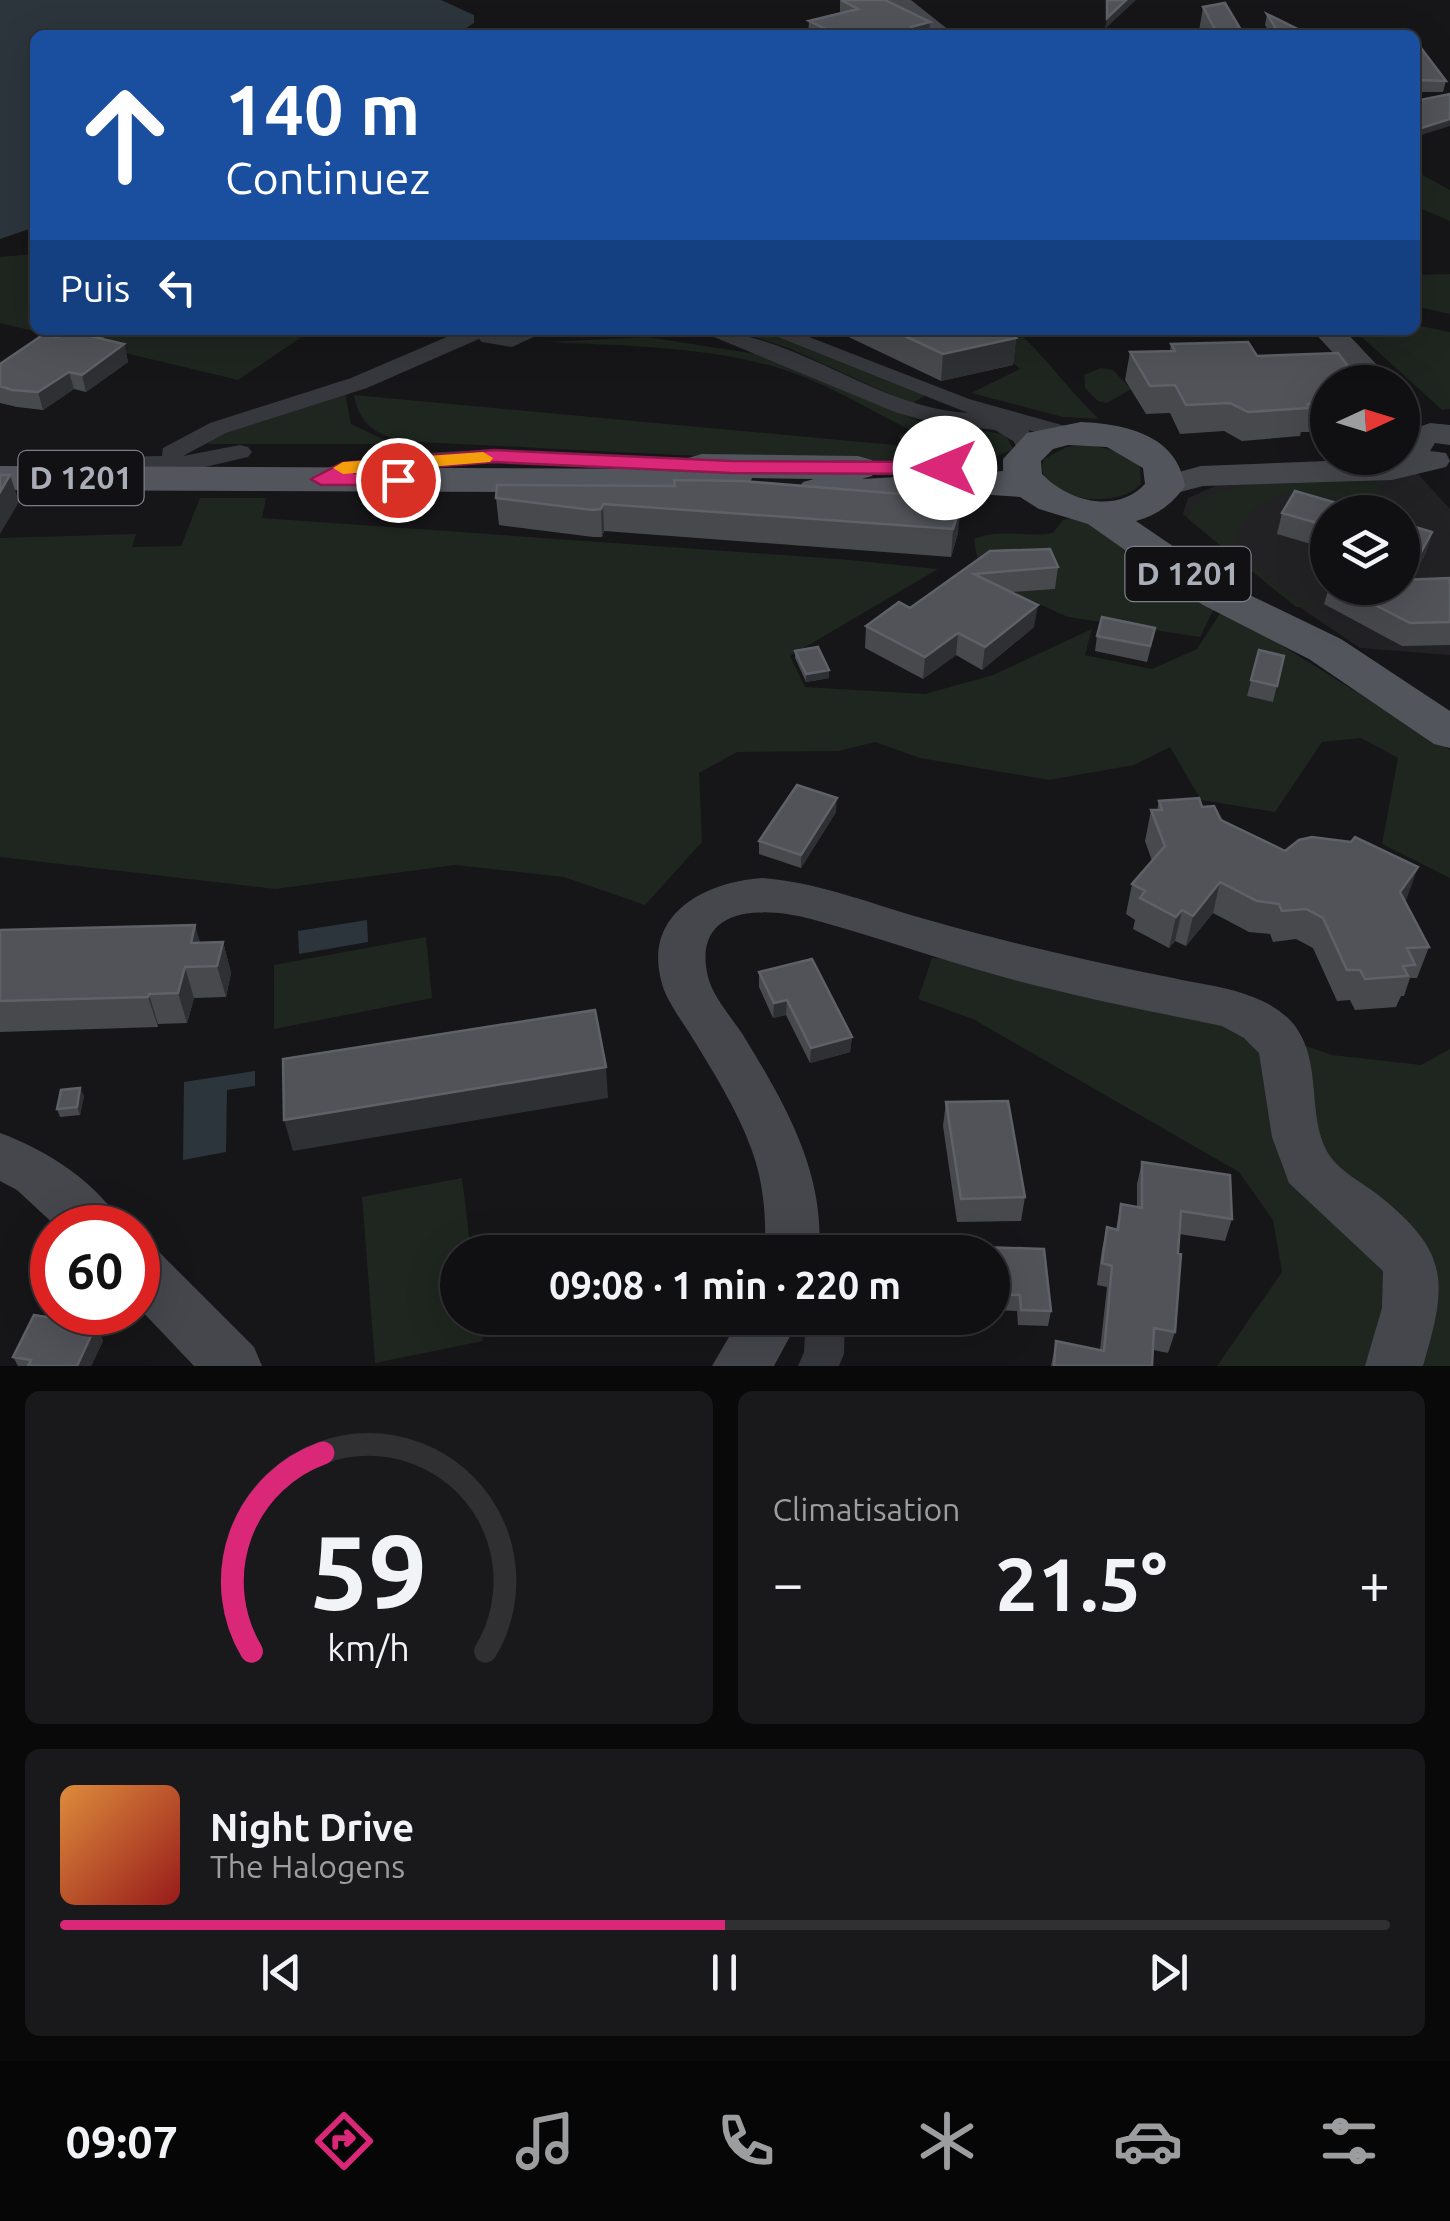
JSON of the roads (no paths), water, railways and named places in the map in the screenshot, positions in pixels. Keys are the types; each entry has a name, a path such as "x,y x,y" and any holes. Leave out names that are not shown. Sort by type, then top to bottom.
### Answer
{"main road":[{"path":"1068,434 1115,437 1155,482 1115,512 1055,503 1027,465 1068,434"},
{"name":"D 1201","path":"0,454 171,453 229,440 770,468 1027,465"},
{"name":"D 1201","path":"0,478 704,480 843,492 971,482 1027,465"},
{"name":"D 1201","path":"1155,482 1157,526 1285,627"},
{"name":"D 1201","path":"1096,512 1218,596 1285,627 1372,678 1450,732"}],"street":[{"path":"897,0 937,30"},
{"path":"76,478 102,464 192,463 229,440 471,335"},
{"path":"487,335 505,342 526,335"},
{"path":"726,335 770,347 910,409 960,421 1007,426 1021,432 1027,465"},
{"path":"785,335 961,404 1068,434"},
{"path":"1332,335 1361,365"},
{"path":"1155,482 1200,476 1392,470 1426,450"},
{"path":"321,479 342,468 494,456"},
{"path":"792,1235 792,1204 780,1154 685,983 680,956 686,934 699,916 717,903 739,897 790,897 1010,960 1232,1009 1256,1020 1275,1034 1283,1049 1305,1163 1322,1183 1395,1241 1410,1266 1415,1298 1394,1366"},
{"path":"0,1155 36,1174 70,1205"},
{"path":"160,1291 233,1366"},
{"path":"740,1366 761,1335"},
{"path":"818,1366 824,1354 825,1335"}]}
